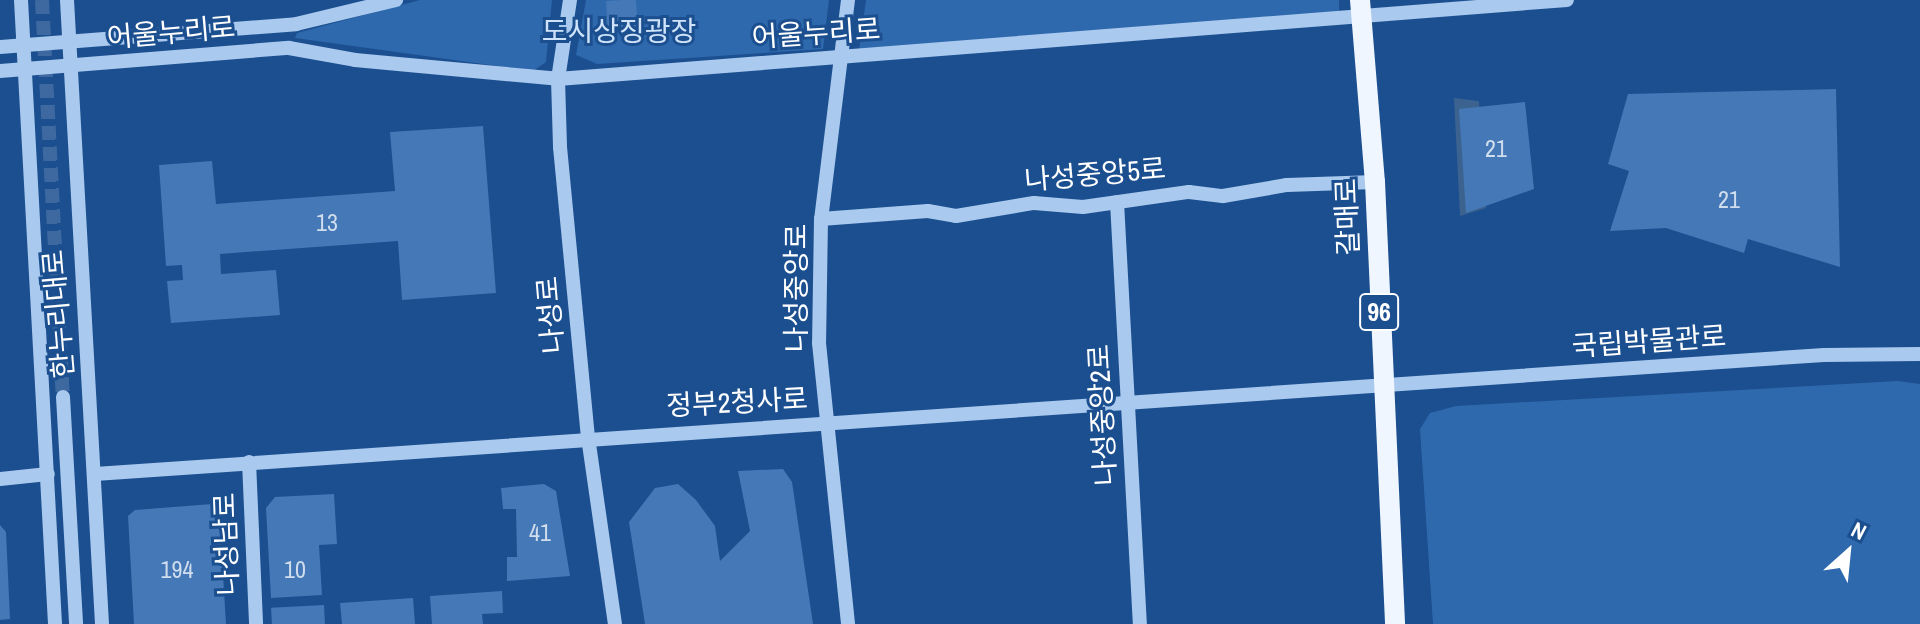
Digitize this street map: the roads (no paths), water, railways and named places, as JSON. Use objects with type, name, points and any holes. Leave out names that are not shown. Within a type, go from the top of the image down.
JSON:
[{"type":"main road","name":"갈매로","points":[[1360,9],[1375,182],[1381,385],[1395,624]]},
{"type":"street","name":"한누리대로","points":[[21,0],[55,624]]},
{"type":"street","name":"한누리대로","points":[[67,0],[78,245],[95,474],[102,624]]},
{"type":"street","name":"어울누리로","points":[[0,47],[296,24],[396,0]]},
{"type":"street","name":"나성로","points":[[570,0],[558,79],[588,437],[615,624]]},
{"type":"street","name":"나성중앙로","points":[[848,0],[821,219],[819,343],[848,624]]},
{"type":"street","name":"어울누리로","points":[[0,71],[289,48],[355,60],[558,79],[841,57],[1360,9],[1567,0]]},
{"type":"street","name":"나성중앙5로","points":[[821,219],[928,211],[956,216],[1034,203],[1083,207],[1189,192],[1223,196],[1287,185],[1375,182]]},
{"type":"street","name":"나성중앙2로","points":[[1117,202],[1140,624]]},
{"type":"street","name":"국립박물관로","points":[[1381,385],[1824,355],[1920,354]]},
{"type":"street","name":"정부2청사로","points":[[95,474],[588,437],[1381,385]]},
{"type":"street","points":[[63,397],[76,624]]},
{"type":"street","name":"나성남로","points":[[249,462],[256,624]]},
{"type":"street","points":[[0,479],[48,474]]},
{"type":"tunnel","points":[[42,0],[63,397]]},
{"type":"park label","name":"도시상징광장","points":[[619,31]]}]
